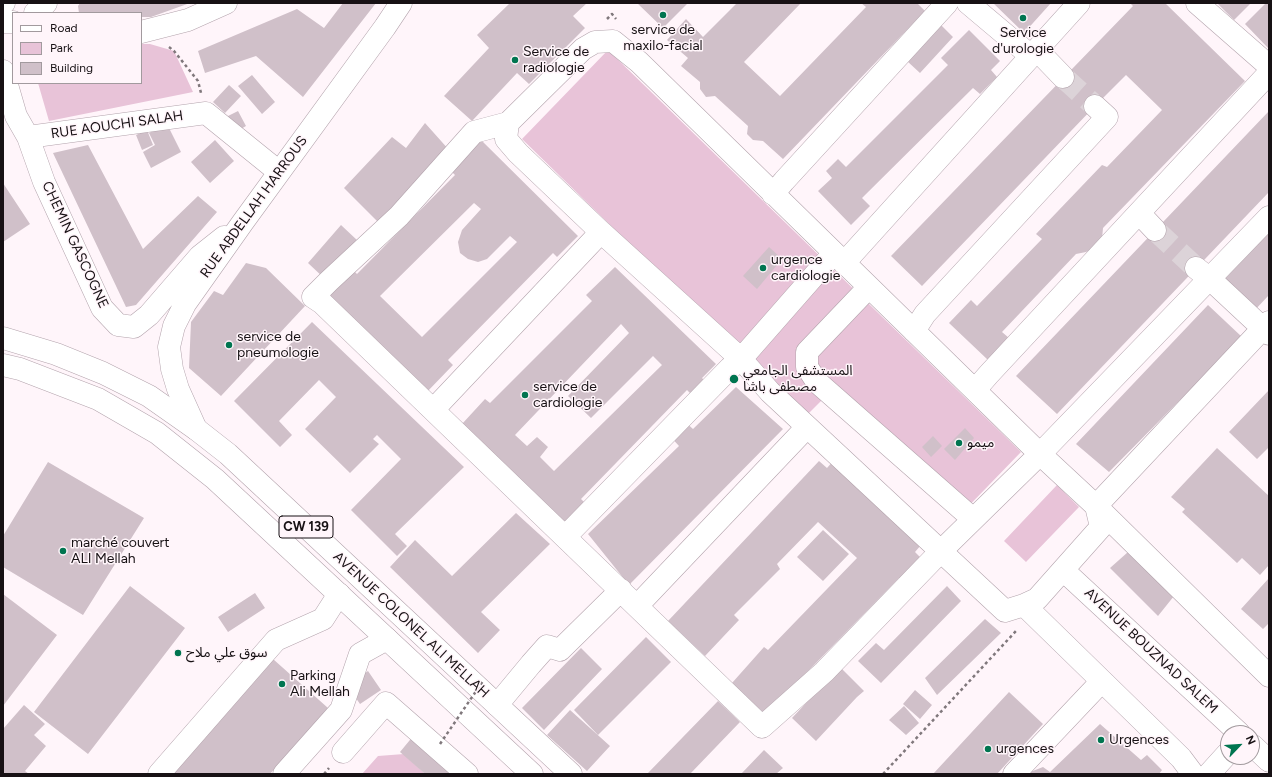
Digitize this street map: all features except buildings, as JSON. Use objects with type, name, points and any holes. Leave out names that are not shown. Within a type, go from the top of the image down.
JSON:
[{"type":"main road","points":[[36,12],[46,3]]},
{"type":"main road","points":[[143,32],[188,20],[226,3]]},
{"type":"main road","name":"RUE ABDELLAH HARROUS","points":[[196,429],[178,389],[172,368],[169,347],[174,326],[185,304],[401,3]]},
{"type":"main road","points":[[773,194],[946,3]]},
{"type":"main road","points":[[968,3],[1064,77]]},
{"type":"main road","points":[[565,537],[839,258],[1034,53],[1079,3]]},
{"type":"main road","points":[[1197,3],[1269,66]]},
{"type":"main road","points":[[1269,217],[1203,273],[1040,454],[941,551],[824,672],[762,727],[322,303],[312,297],[399,216],[474,132],[508,123],[583,49],[595,42],[613,41],[639,62],[773,194],[1040,454],[1096,506],[1269,676]]},
{"type":"main road","name":"CHEMIN GASCOGNE","points":[[3,71],[16,116],[28,137],[44,182],[102,308],[118,325],[134,327],[149,315],[200,256],[243,222]]},
{"type":"main road","points":[[975,390],[988,374],[1269,73]]},
{"type":"main road","points":[[914,331],[925,314],[1106,117],[1095,106]]},
{"type":"main road","points":[[206,113],[280,172]]},
{"type":"main road","name":"RUE AOUCHI SALAH","points":[[28,137],[206,113]]},
{"type":"main road","points":[[508,123],[506,139],[518,153],[601,232],[741,359],[770,392],[1005,611],[1028,609],[1064,570],[1101,527],[1096,506]]},
{"type":"main road","points":[[1139,213],[1155,230]]},
{"type":"main road","points":[[433,410],[601,232]]},
{"type":"main road","points":[[1096,506],[1267,328],[1203,273]]},
{"type":"main road","points":[[869,287],[807,352],[807,367],[817,382],[974,519]]},
{"type":"main road","name":"AVENUE COLONEL ALI MELLAH","points":[[3,338],[56,354],[103,373],[149,396],[196,429],[228,454],[571,774]]},
{"type":"main road","name":"AVENUE COLONEL ALI MELLAH","points":[[3,365],[20,369],[98,399],[157,433],[215,479],[532,774]]},
{"type":"main road","points":[[637,606],[807,427]]},
{"type":"main road","name":"AVENUE BOUZNAD SALEM","points":[[1064,570],[1230,725]]},
{"type":"main road","points":[[497,705],[547,646],[560,650],[620,590]]},
{"type":"main road","points":[[159,774],[276,640],[323,620],[339,594]]},
{"type":"main road","points":[[1028,609],[1181,758],[1193,774]]},
{"type":"main road","points":[[284,774],[341,710],[360,654],[387,639]]},
{"type":"main road","points":[[1014,774],[1102,681]]},
{"type":"main road","points":[[343,752],[386,703],[467,774]]},
{"type":"main road","points":[[1260,753],[1269,761]]},
{"type":"main road","points":[[1210,774],[1220,762]]},
{"type":"path","points":[[143,32],[174,51],[198,81],[206,113]]},
{"type":"path","points":[[883,774],[1028,609]]},
{"type":"path","points":[[440,744],[483,681]]},
{"type":"green space","points":[[142,44],[150,44],[174,51],[193,92],[49,121],[38,84],[142,84]]},
{"type":"green space","points":[[608,50],[1021,452],[956,519],[828,394],[806,416],[522,139]]},
{"type":"green space","points":[[1057,485],[1079,507],[1026,562],[1004,541]]},
{"type":"green space","points":[[404,754],[425,774],[362,774],[378,756]]},
{"type":"tunnel","points":[[1063,77],[1095,106]]},
{"type":"tunnel","points":[[1155,230],[1196,268]]},
{"type":"place","name":"service de maxilo-facial","points":[[663,15]]},
{"type":"place","name":"Service d'urologie","points":[[1023,18]]},
{"type":"place","name":"Service de radiologie","points":[[515,60]]},
{"type":"place","name":"urgence cardiologie","points":[[763,268]]},
{"type":"place","name":"service de pneumologie","points":[[229,345]]},
{"type":"place","name":"المستشفى الجامعي مصطفى باشا","points":[[734,379]]},
{"type":"place","name":"service de cardiologie","points":[[525,395]]},
{"type":"place","name":"ميمو","points":[[959,443]]},
{"type":"place","name":"marché couvert ALI Mellah","points":[[63,551]]},
{"type":"place","name":"سوق علي ملاح","points":[[178,653]]},
{"type":"place","name":"Parking Ali Mellah","points":[[282,684]]},
{"type":"place","name":"Urgences","points":[[1101,740]]},
{"type":"place","name":"urgences","points":[[988,749]]}]
